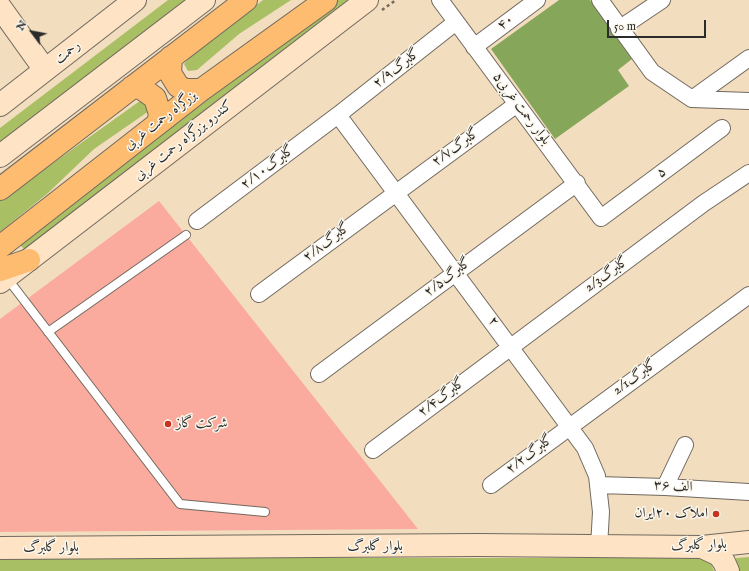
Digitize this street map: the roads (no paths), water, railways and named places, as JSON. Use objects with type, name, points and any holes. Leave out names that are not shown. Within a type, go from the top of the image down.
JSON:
[{"type":"highway","points":[[0,189],[246,0]]},
{"type":"highway","name":"بزرگراه رحمت غربی","points":[[0,247],[201,90],[326,0]]},
{"type":"highway","points":[[171,57],[170,73],[178,86],[185,90],[201,90]]},
{"type":"highway","points":[[132,87],[140,88],[154,98],[160,114],[158,123]]},
{"type":"highway","points":[[2,277],[29,260]]},
{"type":"street","name":"رحمت","points":[[0,105],[135,0]]},
{"type":"street","points":[[0,156],[204,0]]},
{"type":"street","name":"کندرو بزرگراه رحمت غربی","points":[[29,260],[367,0]]},
{"type":"street","name":"بلوار رحمت غربی۵","points":[[440,0],[577,183],[601,218]]},
{"type":"street","name":"۴۰","points":[[474,47],[537,0]]},
{"type":"street","points":[[600,0],[619,29],[652,72],[692,99],[749,101]]},
{"type":"street","points":[[619,29],[662,0]]},
{"type":"street","points":[[0,7],[45,70]]},
{"type":"street","name":"گلبرگ۲/۹","points":[[338,115],[456,22]]},
{"type":"street","points":[[692,99],[749,58]]},
{"type":"street","name":"گلبرگ۲/۷","points":[[395,192],[517,104]]},
{"type":"street","name":"۲","points":[[338,115],[456,272],[585,448],[597,476],[601,512],[599,547]]},
{"type":"street","name":"گلبرگ۲/۱۰","points":[[197,221],[338,115]]},
{"type":"street","name":"۵","points":[[601,218],[722,128]]},
{"type":"street","name":"2/3گلبرگ","points":[[510,346],[704,203],[749,173]]},
{"type":"street","name":"گلبرگ۲/۵","points":[[319,374],[577,183]]},
{"type":"street","name":"گلبرگ۲/۸","points":[[259,294],[395,192]]},
{"type":"street","name":"2/1گلبرگ","points":[[569,426],[749,295]]},
{"type":"street","name":"گلبرگ۲/۴","points":[[373,450],[510,346]]},
{"type":"street","name":"گلبرگ۲/۲","points":[[491,485],[569,426]]},
{"type":"street","points":[[665,486],[685,445]]},
{"type":"street","name":"۳۶ الف","points":[[598,485],[665,486],[749,492]]},
{"type":"street","name":"بلوار گلبرگ","points":[[0,548],[478,545],[702,547],[749,542]]},
{"type":"street","points":[[702,547],[719,556],[724,562],[728,571]]},
{"type":"lane","points":[[48,332],[186,235]]},
{"type":"lane","points":[[2,277],[48,332],[180,504],[265,512]]},
{"type":"place","name":"شرکت گاز","points":[[168,424]]},
{"type":"place","name":"املاک ۲۰ایران","points":[[716,514]]}]
